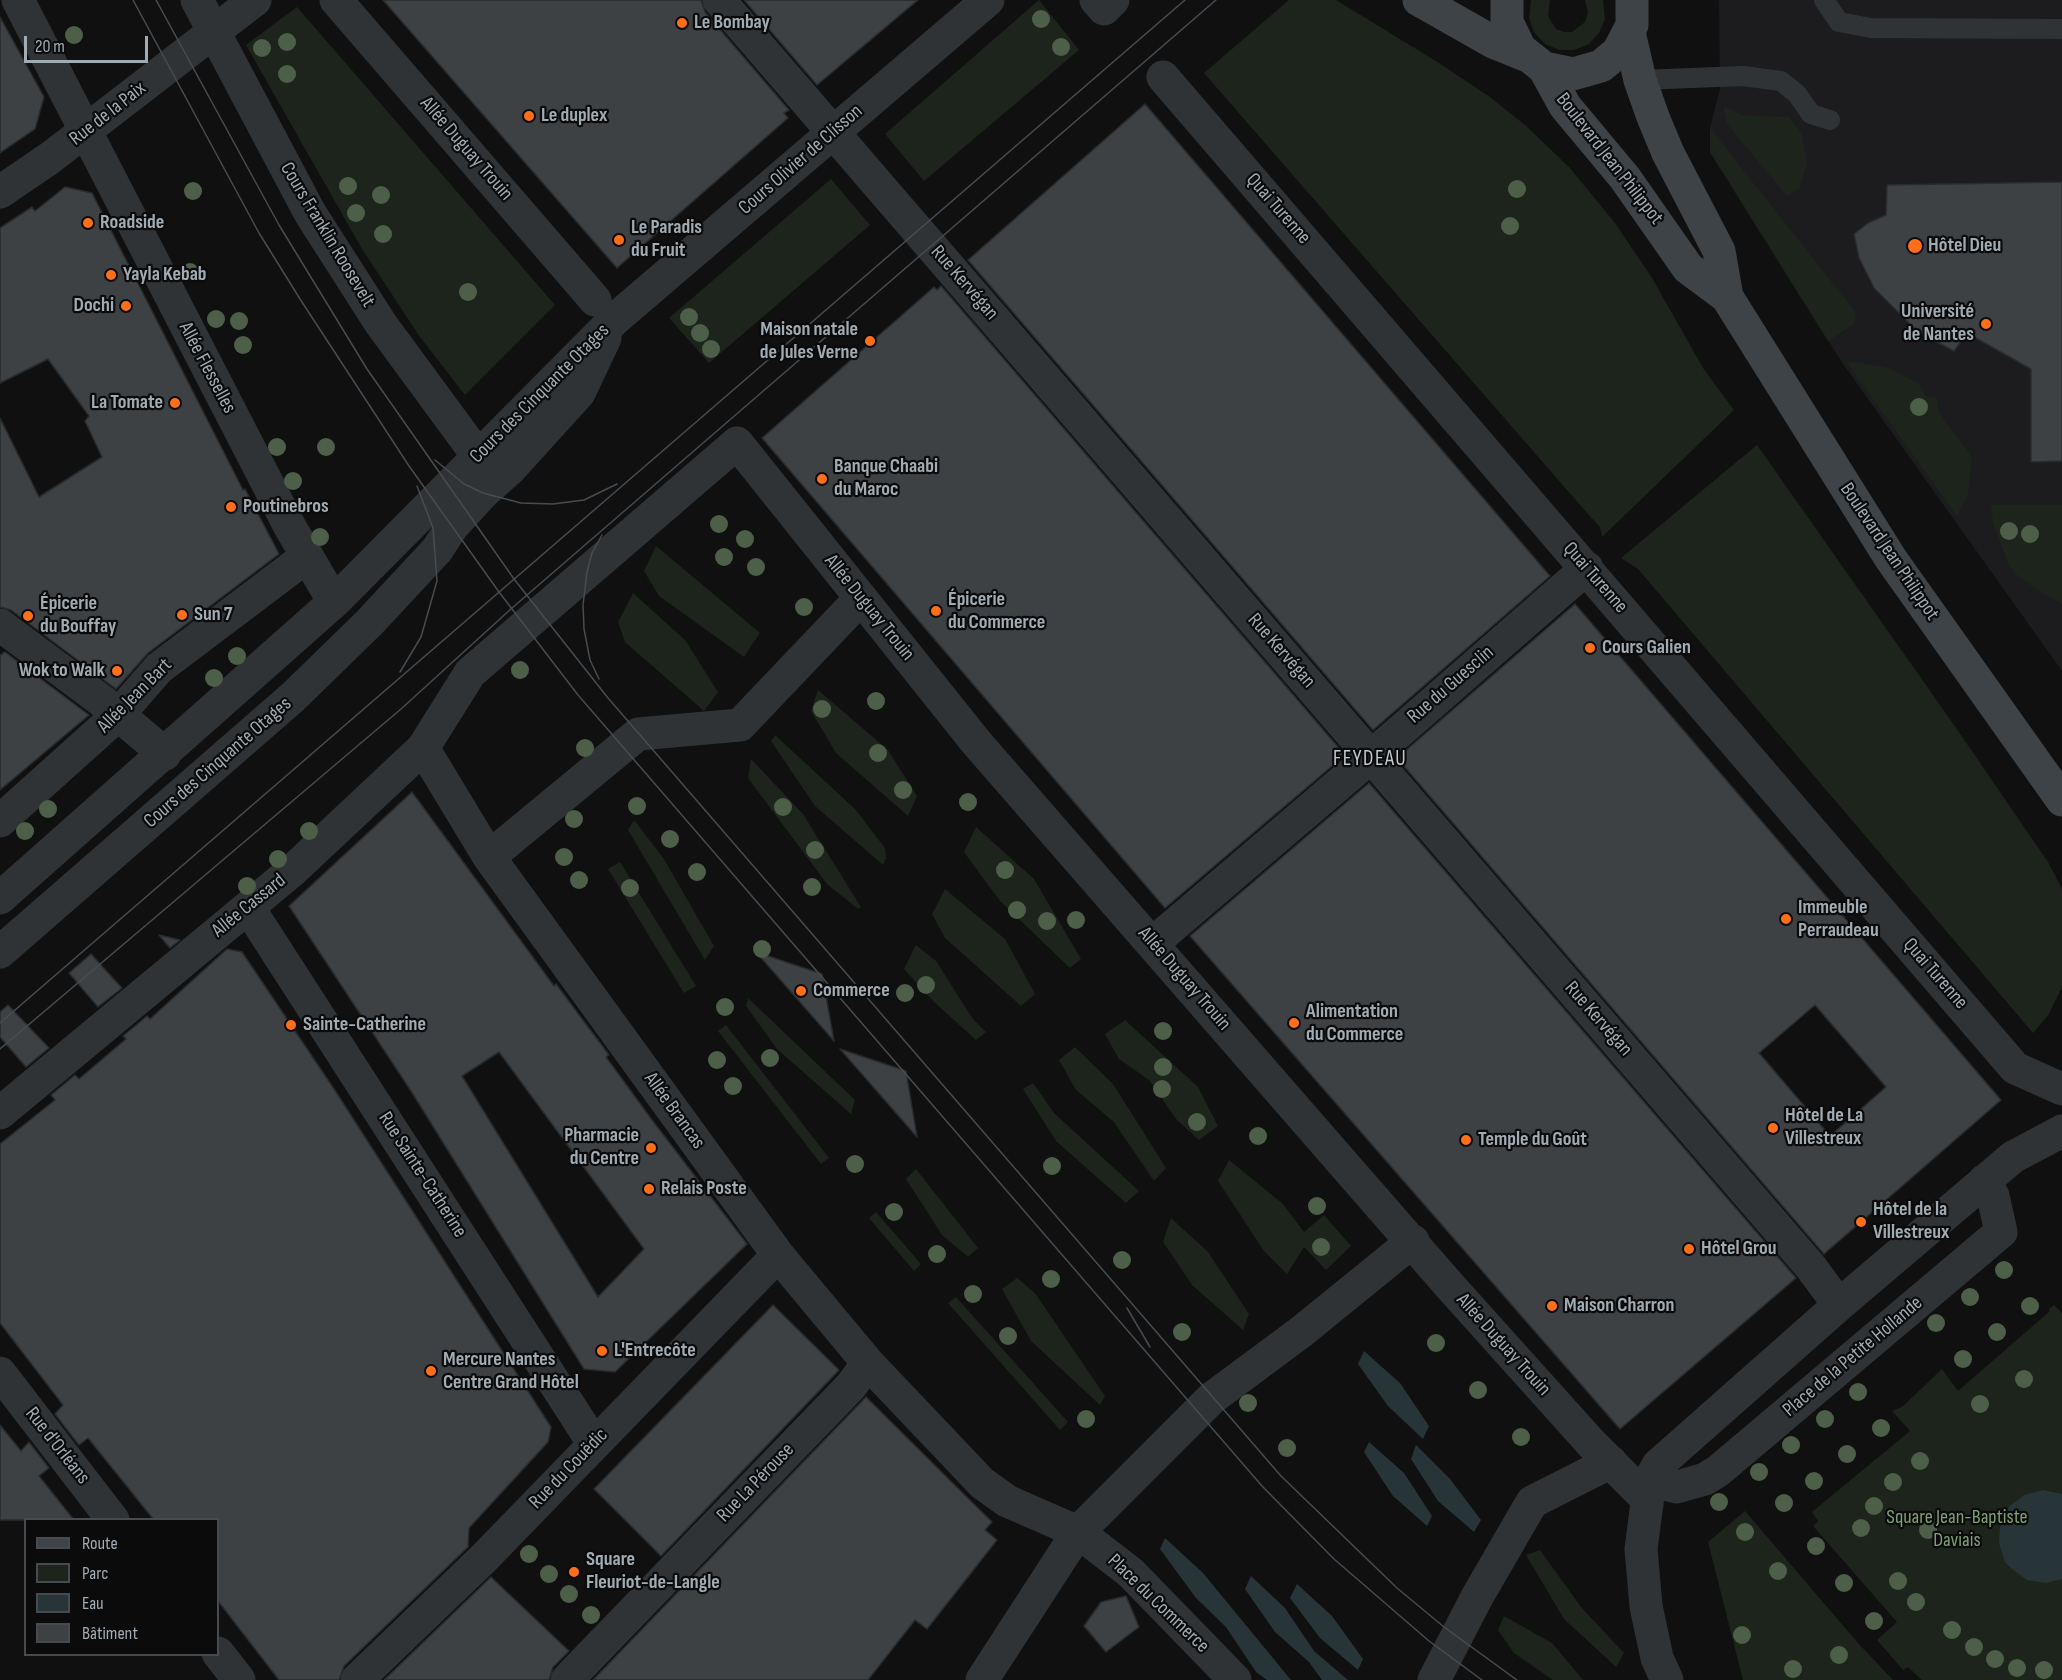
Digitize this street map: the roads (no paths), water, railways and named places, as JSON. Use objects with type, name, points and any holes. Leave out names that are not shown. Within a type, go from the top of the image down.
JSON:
[{"type":"main road","points":[[1419,0],[1493,42],[1534,62],[1573,74],[1594,69],[1613,57],[1633,9]]},
{"type":"main road","name":"Boulevard Jean Philippot","points":[[1507,0],[1509,29],[1515,43],[1534,62],[1565,106],[1625,178],[1688,268],[1727,297],[1891,559],[2062,800]]},
{"type":"main road","name":"Boulevard Jean Philippot","points":[[1633,9],[1640,80],[1668,153],[1719,251],[1727,297]]},
{"type":"street","name":"Allée Flesselles","points":[[18,0],[306,557],[334,602]]},
{"type":"street","name":"Cours Franklin Roosevelt","points":[[196,0],[310,213],[381,324],[478,456]]},
{"type":"street","name":"Rue de la Paix","points":[[0,192],[87,130],[255,0]]},
{"type":"street","name":"Allée Duguay Trouin","points":[[336,0],[604,310]]},
{"type":"street","name":"Rue Kervégan","points":[[719,0],[1810,1266],[1839,1305]]},
{"type":"street","name":"Cours Olivier de Clisson","points":[[604,310],[834,132],[988,0]]},
{"type":"street","points":[[1096,0],[1104,9],[1113,0]]},
{"type":"street","name":"Quai Turenne","points":[[1163,77],[2015,1068],[2062,1089]]},
{"type":"street","name":"Cours des Cinquante Otages","points":[[0,898],[334,602],[478,456],[604,310]]},
{"type":"street","name":"Cours des Cinquante Otages","points":[[0,952],[293,697],[369,623],[437,550],[471,505],[510,469],[579,393],[604,310]]},
{"type":"street","name":"Allée Duguay Trouin","points":[[470,673],[737,443],[976,742],[1591,1443],[1611,1462],[1649,1490]]},
{"type":"street","name":"Allée Jean Bart","points":[[0,821],[119,714],[159,668],[306,557]]},
{"type":"street","name":"Rue du Guesclin","points":[[1153,943],[1587,568]]},
{"type":"street","points":[[489,857],[624,748],[638,734],[740,725],[860,599]]},
{"type":"street","points":[[0,625],[119,714],[165,754]]},
{"type":"street","name":"Allée Cassard","points":[[0,1113],[293,870],[423,748],[470,673]]},
{"type":"street","name":"Allée Brancas","points":[[423,748],[489,857],[778,1255],[868,1363],[982,1483],[1007,1501]]},
{"type":"street","name":"Rue Sainte-Catherine","points":[[248,907],[594,1444]]},
{"type":"street","points":[[1667,1680],[1657,1659],[1646,1606],[1641,1549],[1649,1490],[1658,1465],[1984,1181],[2025,1148],[2062,1131]]},
{"type":"street","name":"Place de la Petite Hollande","points":[[1649,1490],[1677,1487],[1705,1479],[1718,1471],[2001,1233],[1994,1196],[1984,1181]]},
{"type":"street","points":[[982,1680],[1078,1532],[1212,1398],[1301,1332],[1413,1241]]},
{"type":"street","name":"Rue du Couëdic","points":[[357,1680],[484,1558],[778,1255]]},
{"type":"street","name":"Rue La Pérouse","points":[[567,1680],[851,1386],[868,1363]]},
{"type":"street","name":"Rue d'Orléans","points":[[0,1373],[111,1518]]},
{"type":"street","points":[[1434,1680],[1532,1502],[1611,1462]]},
{"type":"street","name":"Place du Commerce","points":[[1007,1501],[1078,1532],[1131,1573],[1235,1680]]},
{"type":"street","points":[[219,1654],[238,1680]]},
{"type":"lane","points":[[1824,0],[1839,22],[1871,28],[2062,29]]},
{"type":"lane","points":[[1640,80],[1743,76],[1782,81],[1797,93],[1811,114],[1830,120]]},
{"type":"water","points":[[1364,1351],[1400,1383],[1429,1426],[1423,1439],[1388,1406],[1358,1364]]},
{"type":"water","points":[[1369,1442],[1404,1473],[1432,1516],[1427,1526],[1393,1496],[1364,1452]]},
{"type":"water","points":[[1416,1445],[1450,1479],[1481,1520],[1474,1532],[1438,1501],[1411,1459]]},
{"type":"water","points":[[2043,1490],[2062,1494],[2062,1579],[2046,1583],[2027,1580],[2012,1569],[2005,1562],[1999,1543],[2000,1524],[2009,1507],[2024,1495]]},
{"type":"water","points":[[1165,1538],[1203,1573],[1291,1680],[1267,1680],[1256,1672],[1226,1627],[1196,1598],[1160,1549]]},
{"type":"water","points":[[1251,1576],[1285,1608],[1314,1651],[1348,1680],[1322,1680],[1309,1662],[1275,1632],[1245,1589]]},
{"type":"water","points":[[1297,1584],[1332,1616],[1363,1659],[1358,1670],[1320,1638],[1290,1598]]},
{"type":"tram line","points":[[133,0],[259,233],[300,299],[409,466],[499,592],[578,695],[1262,1486],[1334,1559],[1429,1641],[1482,1680]]},
{"type":"tram line","points":[[156,0],[279,225],[367,369],[514,579],[608,698],[1281,1476],[1397,1588],[1444,1627],[1517,1680]]},
{"type":"tram line","points":[[0,1023],[1185,0]]},
{"type":"tram line","points":[[0,1049],[401,709],[512,608],[1216,0]]},
{"type":"tram line","points":[[435,460],[464,484],[483,493],[521,503],[553,504],[584,500],[617,484]]},
{"type":"tram line","points":[[400,672],[421,637],[437,581],[433,528],[417,486]]},
{"type":"tram line","points":[[599,679],[590,660],[584,629],[583,605],[592,553],[602,535]]},
{"type":"tram line","points":[[1127,1308],[1150,1347]]},
{"type":"place","name":"Le Bombay","points":[[682,23]]},
{"type":"place","name":"Le duplex","points":[[529,116]]},
{"type":"place","name":"Roadside","points":[[88,223]]},
{"type":"place","name":"Le Paradis du Fruit","points":[[619,240]]},
{"type":"place","name":"Hôtel Dieu","points":[[1915,246]]},
{"type":"place","name":"Yayla Kebab","points":[[111,275]]},
{"type":"place","name":"Dochi","points":[[126,306]]},
{"type":"place","name":"Université de Nantes","points":[[1986,324]]},
{"type":"place","name":"Maison natale de Jules Verne","points":[[870,341]]},
{"type":"place","name":"La Tomate","points":[[175,403]]},
{"type":"place","name":"Banque Chaabi du Maroc","points":[[822,479]]},
{"type":"place","name":"Poutinebros","points":[[231,507]]},
{"type":"place","name":"Épicerie du Commerce","points":[[936,611]]},
{"type":"place","name":"Sun 7","points":[[182,615]]},
{"type":"place","name":"Épicerie du Bouffay","points":[[28,616]]},
{"type":"place","name":"Cours Galien","points":[[1590,648]]},
{"type":"place","name":"Wok to Walk","points":[[117,671]]},
{"type":"place","name":"Immeuble Perraudeau","points":[[1786,919]]},
{"type":"place","name":"Commerce","points":[[801,991]]},
{"type":"place","name":"Alimentation du Commerce","points":[[1294,1023]]},
{"type":"place","name":"Sainte-Catherine","points":[[291,1025]]},
{"type":"place","name":"Hôtel de La Villestreux","points":[[1773,1128]]},
{"type":"place","name":"Temple du Goût","points":[[1466,1140]]},
{"type":"place","name":"Pharmacie du Centre","points":[[651,1148]]},
{"type":"place","name":"Relais Poste","points":[[649,1189]]},
{"type":"place","name":"Hôtel de la Villestreux","points":[[1861,1222]]},
{"type":"place","name":"Hôtel Grou","points":[[1689,1249]]},
{"type":"place","name":"Maison Charron","points":[[1552,1306]]},
{"type":"place","name":"L'Entrecôte","points":[[602,1351]]},
{"type":"place","name":"Mercure Nantes Centre Grand Hôtel","points":[[431,1371]]},
{"type":"place","name":"Square Fleuriot-de-Langle","points":[[574,1572]]},
{"type":"district","name":"FEYDEAU","points":[[1370,760]]},
{"type":"park label","name":"Square Jean-Baptiste Daviais","points":[[1957,1530]]}]
